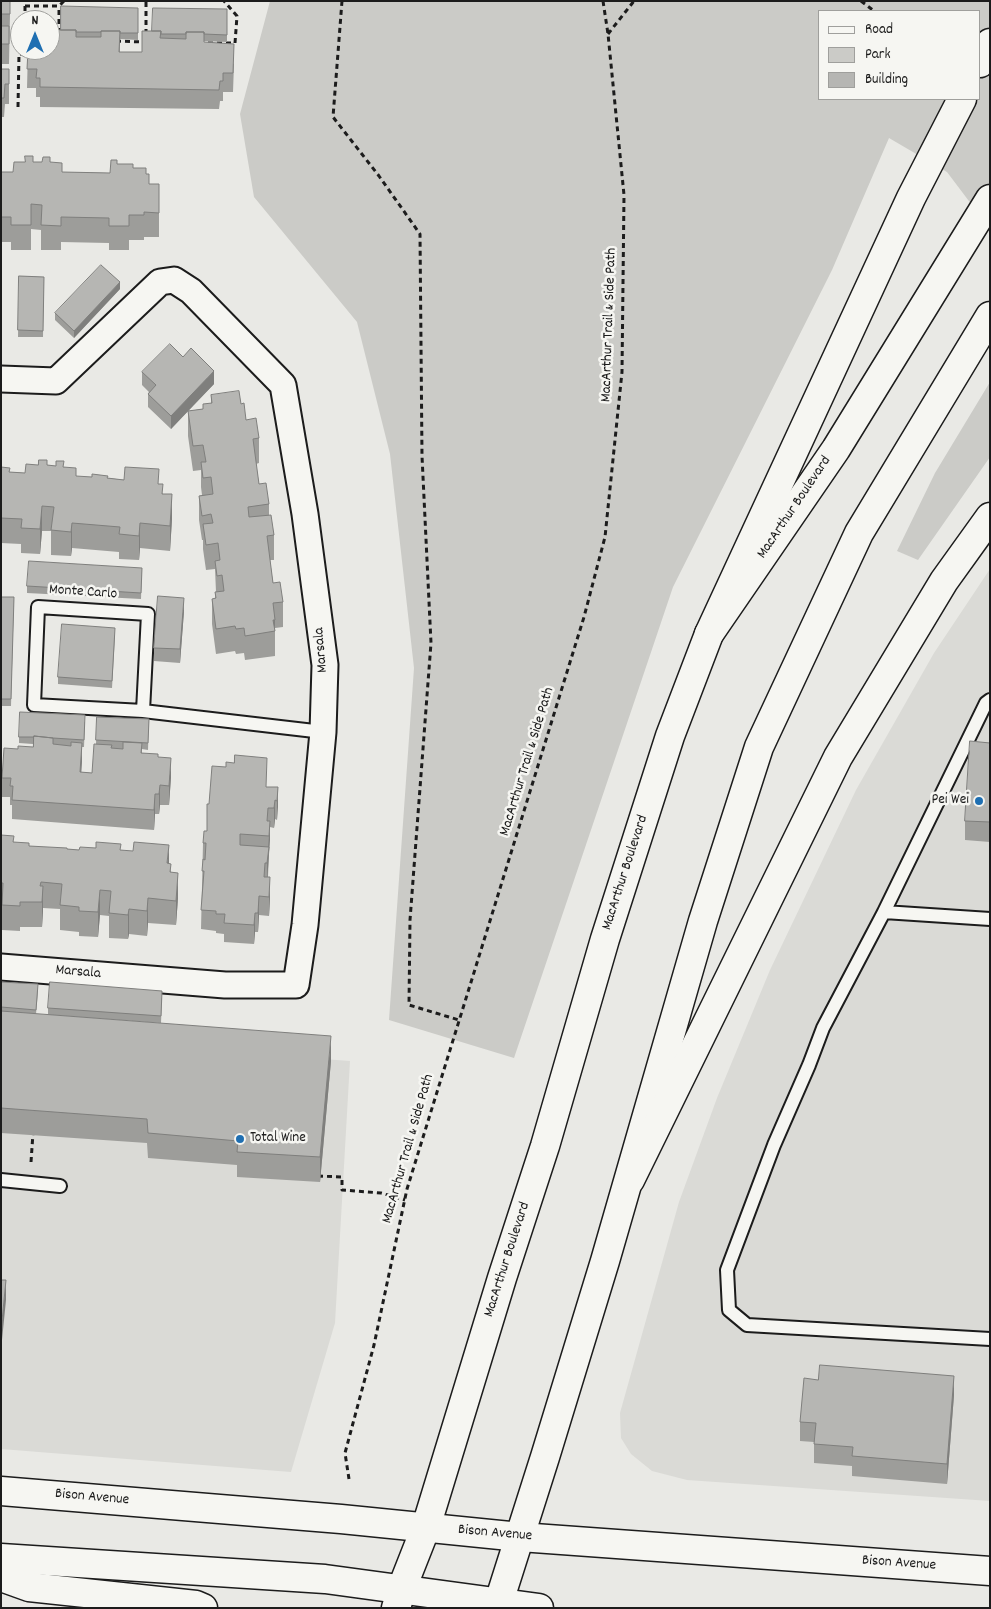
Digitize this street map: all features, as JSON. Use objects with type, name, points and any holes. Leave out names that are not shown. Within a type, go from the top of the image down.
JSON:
[{"type":"main road","points":[[981,61],[990,43]]},
{"type":"main road","points":[[709,634],[912,198],[961,100]]},
{"type":"main road","name":"MacArthur Boulevard","points":[[399,1598],[426,1528],[502,1278],[545,1146],[605,940],[670,736],[709,634],[836,449],[990,199]]},
{"type":"main road","points":[[498,1605],[630,1180],[703,921],[759,747],[859,532],[990,316]]},
{"type":"main road","points":[[630,1180],[838,758],[944,581],[990,517]]},
{"type":"main road","name":"Bison Avenue","points":[[1,1491],[520,1537],[990,1571]]},
{"type":"main road","points":[[1,1558],[315,1578],[399,1598],[539,1608]]},
{"type":"main road","points":[[1,1577],[29,1588],[196,1605],[203,1608]]},
{"type":"street","name":"Marsala","points":[[1,380],[56,381],[160,282],[174,280],[192,291],[282,385],[305,514],[325,665],[322,732],[305,925],[296,985],[225,985],[1,967]]},
{"type":"lane","name":"Monte Carlo","points":[[143,711],[148,614],[38,607],[34,705],[143,711],[322,732]]},
{"type":"lane","points":[[990,700],[986,703],[884,912],[823,1028],[774,1145],[727,1270],[729,1310],[747,1326],[990,1339]]},
{"type":"lane","points":[[884,912],[990,920]]},
{"type":"lane","points":[[1,1180],[60,1186]]},
{"type":"path","points":[[59,10],[59,6],[64,1]]},
{"type":"path","points":[[107,41],[146,42],[146,1]]},
{"type":"path","points":[[205,43],[235,43],[237,16],[224,1]]},
{"type":"path","points":[[342,1],[333,117],[379,176],[420,234],[422,456],[432,643],[410,920],[409,1005],[459,1020]]},
{"type":"path","name":"MacArthur Trail & Side Path","points":[[349,1479],[344,1453],[374,1346],[404,1200],[584,617],[605,537],[622,372],[624,195],[603,1]]},
{"type":"path","points":[[608,34],[634,1]]},
{"type":"path","points":[[861,1],[873,10]]},
{"type":"path","points":[[25,3],[59,6]]},
{"type":"path","points":[[60,40],[68,40]]},
{"type":"path","points":[[18,107],[19,60]]},
{"type":"path","points":[[31,1165],[33,1133]]},
{"type":"path","points":[[318,1176],[342,1177],[342,1190],[381,1193],[404,1200]]},
{"type":"shaded area","points":[[990,569],[990,1501],[687,1480],[652,1471],[631,1454],[621,1438],[620,1413],[679,1202],[717,1098],[770,970],[856,790],[934,653]]},
{"type":"shaded area","points":[[1,1035],[350,1061],[335,1323],[291,1472],[1,1449]]},
{"type":"green space","points":[[270,1],[990,1],[990,229],[947,172],[889,138],[832,270],[673,587],[514,1058],[389,1020],[414,668],[390,454],[357,322],[254,197],[240,114]]},
{"type":"green space","points":[[990,382],[990,457],[918,560],[897,551],[935,473]]},
{"type":"building","points":[[1,1],[10,1],[10,14],[1,14]]},
{"type":"building","points":[[61,6],[138,8],[138,33],[61,30]]},
{"type":"building","points":[[153,8],[227,9],[227,35],[204,34],[204,32],[161,34],[161,31],[152,31]]},
{"type":"building","points":[[1,26],[9,26],[9,44],[1,44]]},
{"type":"building","points":[[60,30],[76,30],[76,37],[101,37],[101,31],[120,31],[119,52],[142,52],[142,31],[161,31],[160,38],[186,39],[186,32],[204,32],[204,42],[234,44],[233,73],[223,73],[223,81],[220,81],[219,90],[40,87],[40,78],[36,78],[37,69],[27,69],[27,60],[60,60]]},
{"type":"building","points":[[1,69],[9,69],[9,84],[5,84],[4,98],[1,98]]},
{"type":"building","points":[[25,156],[33,156],[33,162],[42,162],[43,157],[50,157],[50,162],[62,163],[62,172],[110,173],[111,160],[117,160],[117,164],[133,164],[133,168],[146,168],[146,174],[149,174],[149,184],[159,184],[159,213],[144,212],[144,215],[129,215],[129,226],[109,226],[109,218],[61,217],[61,226],[41,225],[42,205],[31,204],[31,225],[11,225],[11,217],[1,217],[1,172],[13,172],[14,162],[25,162]]},
{"type":"building","points":[[101,265],[120,282],[74,331],[55,313]]},
{"type":"building","points":[[19,276],[44,277],[43,331],[18,330]]},
{"type":"building","points":[[170,344],[183,357],[191,348],[214,371],[171,416],[148,394],[156,385],[142,372]]},
{"type":"building","points":[[239,391],[241,404],[244,403],[246,420],[256,418],[259,438],[253,439],[259,484],[266,483],[269,504],[248,507],[249,517],[271,515],[274,535],[267,536],[273,583],[280,582],[283,602],[273,603],[275,631],[245,636],[244,628],[236,629],[235,626],[216,629],[212,599],[216,598],[215,592],[224,591],[222,575],[217,576],[215,561],[220,560],[218,543],[206,545],[203,524],[213,523],[211,514],[202,516],[199,496],[213,494],[211,477],[203,478],[201,462],[206,462],[203,445],[193,446],[188,411],[203,409],[203,404],[212,403],[211,395]]},
{"type":"building","points":[[39,460],[47,460],[47,465],[56,466],[56,461],[64,461],[63,467],[76,468],[76,476],[92,477],[92,474],[124,480],[125,467],[159,469],[158,484],[163,484],[162,494],[172,494],[170,526],[140,523],[139,536],[119,534],[120,527],[72,523],[71,532],[51,530],[54,507],[42,506],[40,529],[21,528],[22,519],[1,518],[1,467],[10,468],[9,472],[25,473],[26,464],[38,465]]},
{"type":"building","points":[[29,561],[142,568],[141,593],[27,586]]},
{"type":"building","points":[[158,596],[184,598],[180,649],[154,648]]},
{"type":"building","points":[[1,597],[14,597],[11,699],[1,699]]},
{"type":"building","points":[[62,624],[115,628],[112,681],[58,677]]},
{"type":"building","points":[[20,712],[85,715],[84,740],[34,736],[19,737]]},
{"type":"building","points":[[97,717],[149,719],[148,743],[96,740]]},
{"type":"building","points":[[34,736],[53,738],[53,744],[71,746],[71,742],[82,743],[80,772],[92,773],[94,744],[112,745],[111,748],[123,749],[123,742],[142,743],[141,753],[158,754],[158,757],[171,758],[169,786],[160,785],[159,794],[155,794],[154,810],[12,800],[13,786],[10,786],[11,778],[2,778],[4,748],[18,749],[18,746],[33,747]]},
{"type":"building","name":"Pei Wei","points":[[970,741],[990,743],[990,822],[965,821]]},
{"type":"building","points":[[235,755],[267,758],[266,787],[278,787],[277,801],[275,800],[274,808],[268,808],[267,821],[270,821],[269,836],[240,834],[240,845],[269,847],[264,877],[270,877],[269,897],[259,896],[258,913],[255,913],[254,925],[224,923],[225,914],[201,910],[204,871],[202,871],[206,843],[203,843],[204,831],[207,831],[207,804],[209,804],[212,766],[226,767],[226,762],[234,763]]},
{"type":"building","points":[[1,835],[14,836],[13,842],[29,843],[29,846],[79,850],[80,847],[96,848],[96,842],[121,844],[120,850],[133,851],[134,842],[169,845],[167,863],[171,864],[170,872],[178,873],[176,901],[148,898],[147,911],[129,909],[128,915],[109,913],[111,891],[100,890],[98,912],[79,911],[79,907],[60,905],[62,884],[41,882],[40,886],[43,886],[42,902],[20,902],[20,906],[2,905]]},
{"type":"building","points":[[1,982],[38,984],[36,1010],[1,1007]]},
{"type":"building","points":[[50,982],[162,991],[161,1016],[48,1008]]},
{"type":"building","points":[[1,1011],[331,1036],[320,1157],[237,1152],[238,1141],[148,1133],[147,1119],[1,1108]]},
{"type":"building","points":[[1,1280],[6,1280],[1,1331]]},
{"type":"building","points":[[820,1365],[954,1376],[947,1464],[852,1456],[853,1447],[814,1444],[816,1423],[800,1422],[804,1378],[818,1380]]},
{"type":"place","name":"Pei Wei","points":[[979,801]]},
{"type":"place","name":"Total Wine","points":[[240,1139]]}]
